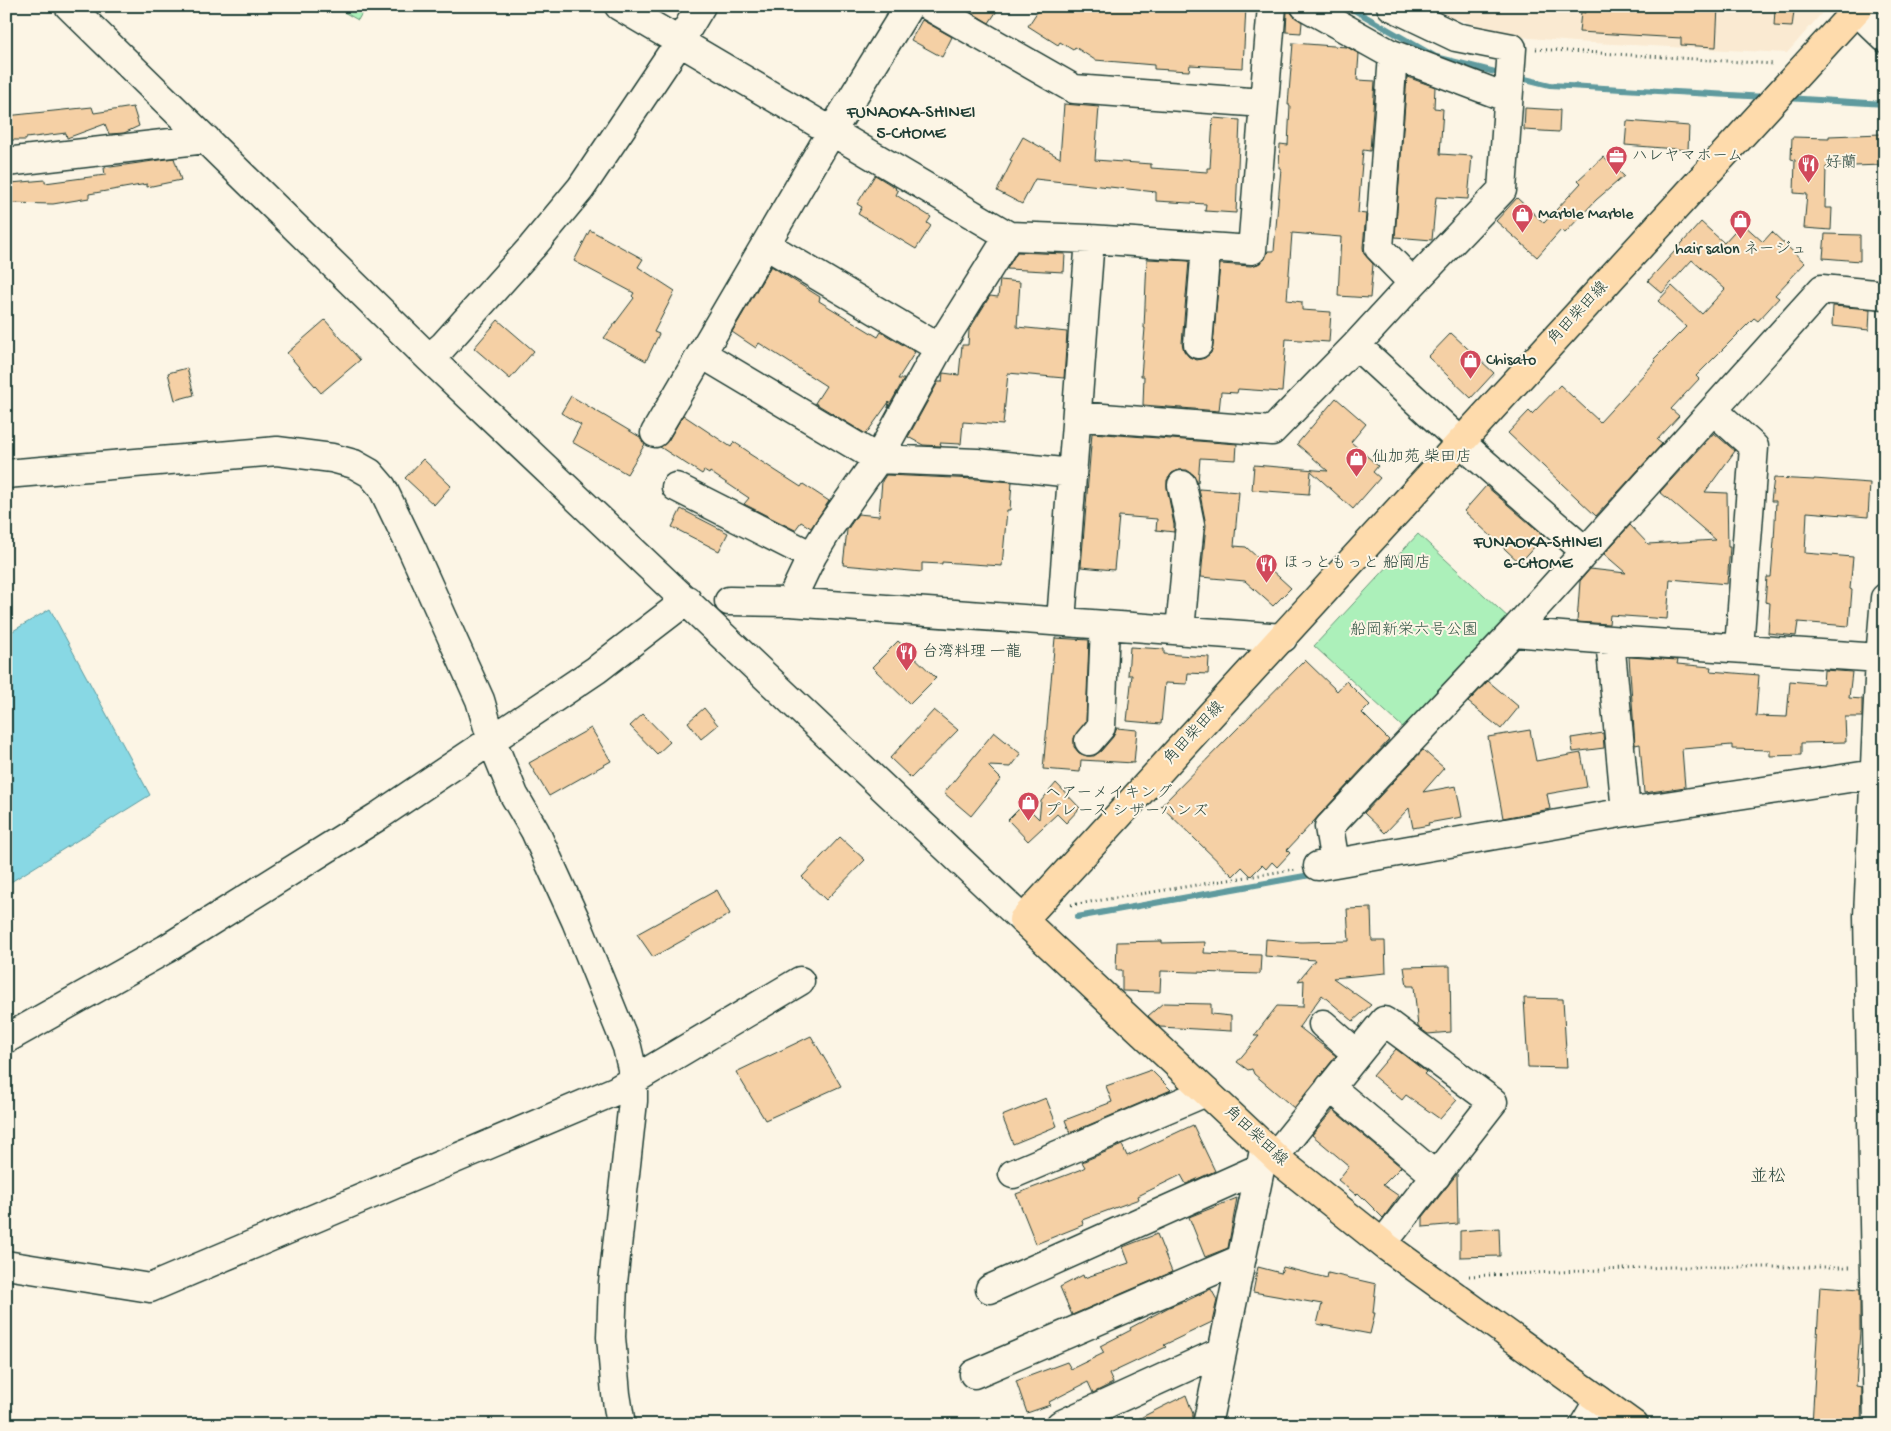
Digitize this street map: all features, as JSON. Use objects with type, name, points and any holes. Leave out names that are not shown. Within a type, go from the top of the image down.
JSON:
[{"type":"main road","name":"角田柴田線","points":[[1634,1425],[1383,1244],[1267,1157],[1206,1092],[1023,920],[1858,8]]},
{"type":"street","points":[[69,6],[430,358],[1023,920]]},
{"type":"street","points":[[619,6],[1009,236],[1090,239],[1252,250],[1272,6]]},
{"type":"street","points":[[430,358],[532,247],[581,188],[680,41],[701,6]]},
{"type":"street","points":[[655,434],[832,131],[909,6]]},
{"type":"street","points":[[929,6],[1074,89],[1263,103]]},
{"type":"street","points":[[1305,6],[1393,55],[1508,94]]},
{"type":"street","points":[[1078,416],[1272,431],[1502,190],[1512,53],[1456,37],[1398,8]]},
{"type":"street","points":[[1858,8],[1885,38]]},
{"type":"street","points":[[1393,55],[1379,248],[1412,283]]},
{"type":"street","points":[[6,162],[206,139]]},
{"type":"street","points":[[790,602],[812,556],[829,528],[878,459],[939,348],[1009,236]]},
{"type":"street","points":[[1061,621],[1090,239]]},
{"type":"street","points":[[766,245],[939,348]]},
{"type":"street","points":[[1198,344],[1206,247]]},
{"type":"street","points":[[1874,782],[1626,812],[1326,865],[1329,827],[1513,632],[1822,289],[1885,295]]},
{"type":"street","points":[[1356,345],[1585,551]]},
{"type":"street","points":[[702,354],[878,459],[977,463],[1072,473]]},
{"type":"street","points":[[1713,410],[1754,447],[1739,648]]},
{"type":"street","points":[[6,474],[277,451],[332,458],[354,464],[370,474],[382,487],[480,700],[492,741],[514,795],[535,831],[576,921],[627,1047],[633,1073],[632,1101],[614,1283],[612,1328],[616,1394],[621,1425]]},
{"type":"street","points":[[1180,630],[1190,524],[1182,485]]},
{"type":"street","points":[[676,487],[812,556]]},
{"type":"street","points":[[1878,1425],[1868,916],[1880,658],[1885,598]]},
{"type":"street","points":[[6,1039],[166,949],[377,817],[596,670],[686,600]]},
{"type":"street","points":[[730,601],[790,602],[1283,638]]},
{"type":"street","points":[[1090,741],[1101,727],[1105,625]]},
{"type":"street","points":[[1513,632],[1880,658]]},
{"type":"street","points":[[1610,640],[1626,812]]},
{"type":"street","points":[[6,1265],[150,1288],[615,1090],[800,981]]},
{"type":"street","points":[[990,1289],[1267,1157],[1330,1087],[1384,1021],[1493,1102],[1383,1244]]},
{"type":"street","points":[[1323,1024],[1357,1054]]},
{"type":"street","points":[[1330,1087],[1436,1176]]},
{"type":"street","points":[[1013,1174],[1206,1092]]},
{"type":"street","points":[[1206,1425],[1241,1259],[1267,1157]]},
{"type":"street","points":[[974,1374],[1241,1259]]},
{"type":"street","points":[[1060,1425],[1222,1351]]},
{"type":"street","points":[[1584,1425],[1599,1400]]},
{"type":"path","points":[[1512,53],[1799,73]]},
{"type":"path","points":[[1065,906],[1326,865]]},
{"type":"path","points":[[1431,1278],[1668,1266],[1875,1267]]},
{"type":"shaded area","points":[[1419,6],[1828,6],[1787,53],[1574,42],[1520,37],[1421,9]]},
{"type":"green space","points":[[333,6],[366,6],[358,20]]},
{"type":"green space","name":"船岡新栄六号公園","points":[[1418,534],[1511,620],[1408,732],[1314,646]]},
{"type":"water","points":[[50,609],[150,795],[6,885],[6,635]]},
{"type":"building","points":[[961,6],[1000,6],[989,23]]},
{"type":"building","points":[[1041,6],[1246,6],[1243,68],[1190,65],[1189,71],[1154,69],[1154,65],[1095,60],[1075,47],[1073,50],[1060,42],[1058,45],[1028,26]]},
{"type":"building","points":[[1586,6],[1718,6],[1716,47],[1681,45],[1681,38],[1579,32],[1581,12],[1585,13]]},
{"type":"building","points":[[1775,9],[1794,11],[1792,27],[1774,26]]},
{"type":"building","points":[[1287,11],[1291,11],[1302,22],[1301,33],[1286,32]]},
{"type":"building","points":[[922,20],[952,37],[942,57],[911,40]]},
{"type":"building","points":[[1293,43],[1347,47],[1359,54],[1357,80],[1375,81],[1370,151],[1363,150],[1358,213],[1366,214],[1363,247],[1364,254],[1373,264],[1370,298],[1338,296],[1341,237],[1292,233],[1287,300],[1302,302],[1302,310],[1331,312],[1329,342],[1286,339],[1282,392],[1238,389],[1237,393],[1221,392],[1219,411],[1143,405],[1144,376],[1141,376],[1145,328],[1147,259],[1189,261],[1182,343],[1184,351],[1189,357],[1197,360],[1205,358],[1211,353],[1213,346],[1220,264],[1251,266],[1265,259],[1268,251],[1274,251],[1281,168],[1279,168],[1280,144],[1288,145],[1290,105],[1288,105]]},
{"type":"building","points":[[1407,77],[1435,87],[1434,108],[1443,109],[1440,154],[1472,156],[1468,199],[1436,197],[1432,240],[1395,237]]},
{"type":"building","points":[[1064,104],[1099,107],[1095,160],[1151,164],[1151,168],[1207,172],[1207,168],[1210,168],[1213,118],[1240,120],[1236,213],[1205,211],[1206,204],[1156,201],[1156,192],[1035,179],[1022,204],[997,191],[1012,161],[1010,160],[1023,137],[1060,158]]},
{"type":"building","points":[[92,107],[94,113],[133,107],[139,126],[124,133],[109,134],[105,124],[67,138],[66,133],[26,138],[26,140],[6,140],[6,116]]},
{"type":"building","points":[[1525,108],[1560,110],[1559,132],[1524,130]]},
{"type":"building","points":[[1627,121],[1689,126],[1688,150],[1625,145]]},
{"type":"building","points":[[1881,134],[1882,165],[1826,167],[1825,208],[1832,208],[1831,230],[1804,228],[1807,194],[1794,193],[1795,160],[1791,159],[1792,137],[1829,138],[1829,136]]},
{"type":"building","points":[[1603,157],[1624,176],[1596,200],[1565,233],[1561,230],[1537,257],[1496,221],[1517,198],[1544,223],[1581,183],[1578,180]]},
{"type":"building","points":[[174,158],[181,180],[147,187],[147,184],[89,194],[89,198],[53,204],[9,203],[11,183],[45,180],[45,183],[105,175],[104,168]]},
{"type":"building","points":[[875,175],[896,188],[898,191],[896,195],[931,217],[927,223],[931,226],[916,249],[858,214],[862,207],[857,204]]},
{"type":"building","points":[[1701,222],[1724,243],[1742,223],[1763,242],[1772,232],[1805,263],[1775,295],[1779,298],[1758,321],[1754,318],[1696,376],[1699,379],[1671,409],[1679,416],[1657,440],[1662,444],[1596,516],[1508,433],[1529,411],[1532,414],[1560,385],[1600,422],[1656,361],[1654,359],[1686,327],[1658,301],[1672,286],[1702,314],[1725,289],[1692,260],[1662,293],[1648,281]]},
{"type":"building","points":[[590,230],[643,259],[638,267],[675,291],[654,332],[659,334],[646,361],[604,338],[634,298],[632,296],[634,293],[574,261]]},
{"type":"building","points":[[1825,234],[1860,235],[1860,261],[1823,258]]},
{"type":"building","points":[[1017,252],[1065,254],[1064,272],[1007,269]]},
{"type":"building","points":[[771,266],[820,297],[819,301],[878,337],[881,332],[915,352],[898,379],[904,379],[888,408],[889,402],[866,434],[815,403],[826,386],[759,343],[756,348],[732,332]]},
{"type":"building","points":[[1000,280],[1020,282],[1017,327],[1067,332],[1064,378],[1008,373],[1003,425],[963,422],[961,444],[940,443],[941,446],[923,445],[908,437],[938,382],[942,382],[943,373],[959,375],[962,345],[968,345],[969,330],[990,296],[998,297]]},
{"type":"building","points":[[1833,306],[1870,309],[1869,330],[1832,326]]},
{"type":"building","points":[[325,320],[360,360],[321,393],[287,353]]},
{"type":"building","points":[[498,320],[534,351],[510,379],[474,348]]},
{"type":"building","points":[[1451,333],[1494,373],[1471,398],[1428,357]]},
{"type":"building","points":[[187,368],[194,395],[175,400],[168,373]]},
{"type":"building","points":[[571,396],[640,437],[645,444],[627,474],[572,442],[581,425],[561,413]]},
{"type":"building","points":[[1336,398],[1366,424],[1351,442],[1378,466],[1373,472],[1380,478],[1353,509],[1311,471],[1309,494],[1252,490],[1254,465],[1328,471],[1297,444]]},
{"type":"building","points":[[683,415],[731,447],[734,442],[801,487],[803,484],[829,501],[811,528],[801,522],[795,530],[744,504],[749,498],[710,472],[709,474],[704,471],[702,474],[660,447],[668,441]]},
{"type":"building","points":[[1092,433],[1237,444],[1236,460],[1200,458],[1198,483],[1194,475],[1187,470],[1179,470],[1172,473],[1167,480],[1167,488],[1174,532],[1156,530],[1157,519],[1119,516],[1114,570],[1081,567]]},
{"type":"building","points":[[1714,433],[1735,451],[1705,492],[1727,493],[1728,547],[1730,547],[1727,584],[1670,579],[1667,619],[1610,615],[1609,624],[1577,622],[1580,581],[1590,569],[1626,573],[1604,554],[1630,525],[1648,544],[1716,540],[1660,492]]},
{"type":"building","points":[[423,459],[451,486],[434,505],[405,478]]},
{"type":"building","points":[[886,475],[1012,482],[1010,510],[1007,510],[1002,566],[942,562],[942,564],[922,563],[922,572],[843,565],[847,530],[858,514],[879,516],[882,481]]},
{"type":"building","points":[[1774,478],[1870,483],[1868,517],[1807,512],[1805,553],[1853,557],[1849,626],[1798,622],[1796,636],[1768,633],[1770,603],[1765,602],[1767,577],[1771,577],[1774,541],[1776,501],[1771,501]]},
{"type":"building","points":[[1486,486],[1544,536],[1520,563],[1464,511]]},
{"type":"building","points":[[1199,489],[1239,492],[1234,546],[1246,547],[1291,588],[1273,606],[1245,581],[1201,577],[1206,525]]},
{"type":"building","points":[[681,509],[728,533],[719,551],[672,527]]},
{"type":"building","points":[[1055,638],[1089,640],[1086,721],[1074,738],[1074,747],[1079,753],[1094,756],[1113,737],[1117,728],[1137,730],[1134,763],[1081,760],[1080,772],[1043,769]]},
{"type":"building","points":[[898,641],[936,678],[910,704],[872,667]]},
{"type":"building","points":[[1130,647],[1164,649],[1164,654],[1209,657],[1208,674],[1188,673],[1187,684],[1165,683],[1161,724],[1127,721],[1132,675],[1128,675]]},
{"type":"building","points":[[1629,657],[1678,660],[1677,664],[1711,667],[1710,671],[1759,675],[1756,716],[1787,717],[1790,681],[1823,684],[1824,670],[1852,672],[1849,698],[1862,699],[1862,717],[1845,717],[1846,742],[1801,743],[1801,755],[1770,756],[1770,750],[1732,749],[1732,745],[1682,749],[1685,787],[1644,793],[1640,744],[1635,745]]},
{"type":"building","points":[[1305,660],[1337,691],[1346,681],[1370,705],[1362,713],[1389,740],[1287,850],[1290,853],[1277,867],[1272,862],[1266,869],[1262,865],[1251,876],[1242,867],[1233,876],[1161,806]]},
{"type":"building","points":[[1488,681],[1519,707],[1501,729],[1468,702]]},
{"type":"building","points":[[704,708],[718,725],[701,739],[688,722]]},
{"type":"building","points":[[934,710],[958,730],[911,778],[890,758]]},
{"type":"building","points":[[643,714],[670,742],[657,754],[630,726]]},
{"type":"building","points":[[591,728],[611,761],[549,796],[529,763]]},
{"type":"building","points":[[1530,730],[1536,761],[1581,753],[1587,787],[1547,794],[1550,809],[1503,818],[1488,737]]},
{"type":"building","points":[[994,732],[1021,754],[1011,767],[988,766],[1001,779],[971,816],[944,793]]},
{"type":"building","points":[[1603,733],[1604,748],[1573,752],[1571,738]]},
{"type":"building","points":[[1423,750],[1444,768],[1423,792],[1456,786],[1462,817],[1428,823],[1429,825],[1413,828],[1409,808],[1385,833],[1364,813]]},
{"type":"building","points":[[1056,783],[1080,808],[1066,823],[1057,814],[1028,841],[1008,820],[1024,804],[1039,819],[1041,801]]},
{"type":"building","points":[[840,837],[865,860],[826,900],[802,877]]},
{"type":"building","points":[[717,890],[730,914],[653,957],[637,934]]},
{"type":"building","points":[[1371,908],[1372,941],[1385,941],[1386,973],[1333,978],[1371,1005],[1353,1021],[1322,995],[1299,1027],[1336,1056],[1294,1108],[1254,1074],[1252,1069],[1248,1070],[1237,1062],[1259,1036],[1254,1036],[1277,1006],[1303,1007],[1304,980],[1298,981],[1315,960],[1265,956],[1266,939],[1301,942],[1349,941],[1347,909]]},
{"type":"building","points":[[1162,941],[1162,943],[1205,942],[1204,953],[1261,955],[1260,974],[1161,971],[1160,992],[1122,991],[1122,970],[1116,970],[1117,942]]},
{"type":"building","points":[[1450,966],[1451,1032],[1428,1034],[1418,1027],[1414,986],[1407,986],[1404,967]]},
{"type":"building","points":[[1524,998],[1563,999],[1567,1068],[1528,1067]]},
{"type":"building","points":[[1163,1003],[1211,1004],[1211,1014],[1231,1016],[1231,1031],[1160,1027],[1148,1016]]},
{"type":"building","points":[[811,1036],[841,1086],[765,1120],[736,1072]]},
{"type":"building","points":[[1396,1049],[1426,1072],[1424,1074],[1457,1100],[1440,1119],[1406,1095],[1402,1100],[1373,1076]]},
{"type":"building","points":[[1151,1070],[1171,1090],[1070,1133],[1065,1120],[1112,1102],[1106,1086]]},
{"type":"building","points":[[1046,1098],[1057,1126],[1013,1144],[1002,1116]]},
{"type":"building","points":[[1333,1110],[1401,1167],[1383,1185],[1399,1196],[1383,1218],[1358,1193],[1356,1195],[1338,1180],[1349,1166],[1312,1135]]},
{"type":"building","points":[[1193,1125],[1215,1171],[1186,1184],[1181,1175],[1138,1196],[1139,1199],[1082,1220],[1083,1225],[1036,1244],[1016,1194],[1080,1170],[1085,1167],[1082,1162],[1122,1145],[1127,1156]]},
{"type":"building","points":[[1457,1174],[1458,1224],[1423,1227],[1423,1217]]},
{"type":"building","points":[[1237,1198],[1228,1248],[1205,1257],[1189,1217]]},
{"type":"building","points":[[1499,1228],[1500,1256],[1460,1257],[1460,1231]]},
{"type":"building","points":[[1157,1234],[1172,1272],[1072,1315],[1060,1287],[1083,1275],[1084,1278],[1129,1263],[1123,1247]]},
{"type":"building","points":[[1258,1267],[1281,1273],[1283,1267],[1327,1278],[1328,1273],[1376,1284],[1373,1313],[1375,1313],[1370,1334],[1317,1324],[1322,1304],[1253,1292]]},
{"type":"building","points":[[1820,1286],[1860,1289],[1860,1331],[1856,1386],[1862,1387],[1861,1425],[1812,1425]]},
{"type":"building","points":[[1211,1289],[1217,1300],[1212,1322],[1164,1345],[1166,1347],[1109,1374],[1113,1383],[1093,1393],[1088,1382],[1049,1402],[1050,1405],[1027,1413],[1016,1381],[1067,1362],[1071,1369],[1104,1353],[1100,1346],[1131,1330],[1130,1328],[1169,1307]]},
{"type":"building","points":[[1186,1395],[1193,1414],[1192,1425],[1126,1425]]},
{"type":"waterway","points":[[1347,6],[1436,57],[1503,74]]},
{"type":"waterway","points":[[1517,77],[1550,85],[1766,97]]},
{"type":"waterway","points":[[1786,98],[1885,104]]},
{"type":"waterway","points":[[1077,917],[1316,874]]},
{"type":"place","name":"ハレヤマホーム","points":[[1616,176]]},
{"type":"place","name":"好蘭","points":[[1809,183]]},
{"type":"place","name":"Marble Marble","points":[[1522,234]]},
{"type":"place","name":"hair salon ネージュ","points":[[1741,240]]},
{"type":"place","name":"Chisato","points":[[1470,380]]},
{"type":"place","name":"仙加苑 柴田店","points":[[1356,477]]},
{"type":"place","name":"ほっともっと 船岡店","points":[[1267,583]]},
{"type":"place","name":"台湾料理 一龍","points":[[906,672]]},
{"type":"place","name":"ヘアーメイキング プレース シザーハンズ","points":[[1029,822]]},
{"type":"district","name":"FUNAOKA-SHINEI 5-CHOME","points":[[911,123]]},
{"type":"district","name":"FUNAOKA-SHINEI 6-CHOME","points":[[1538,553]]},
{"type":"district","name":"並松","points":[[1768,1177]]}]
